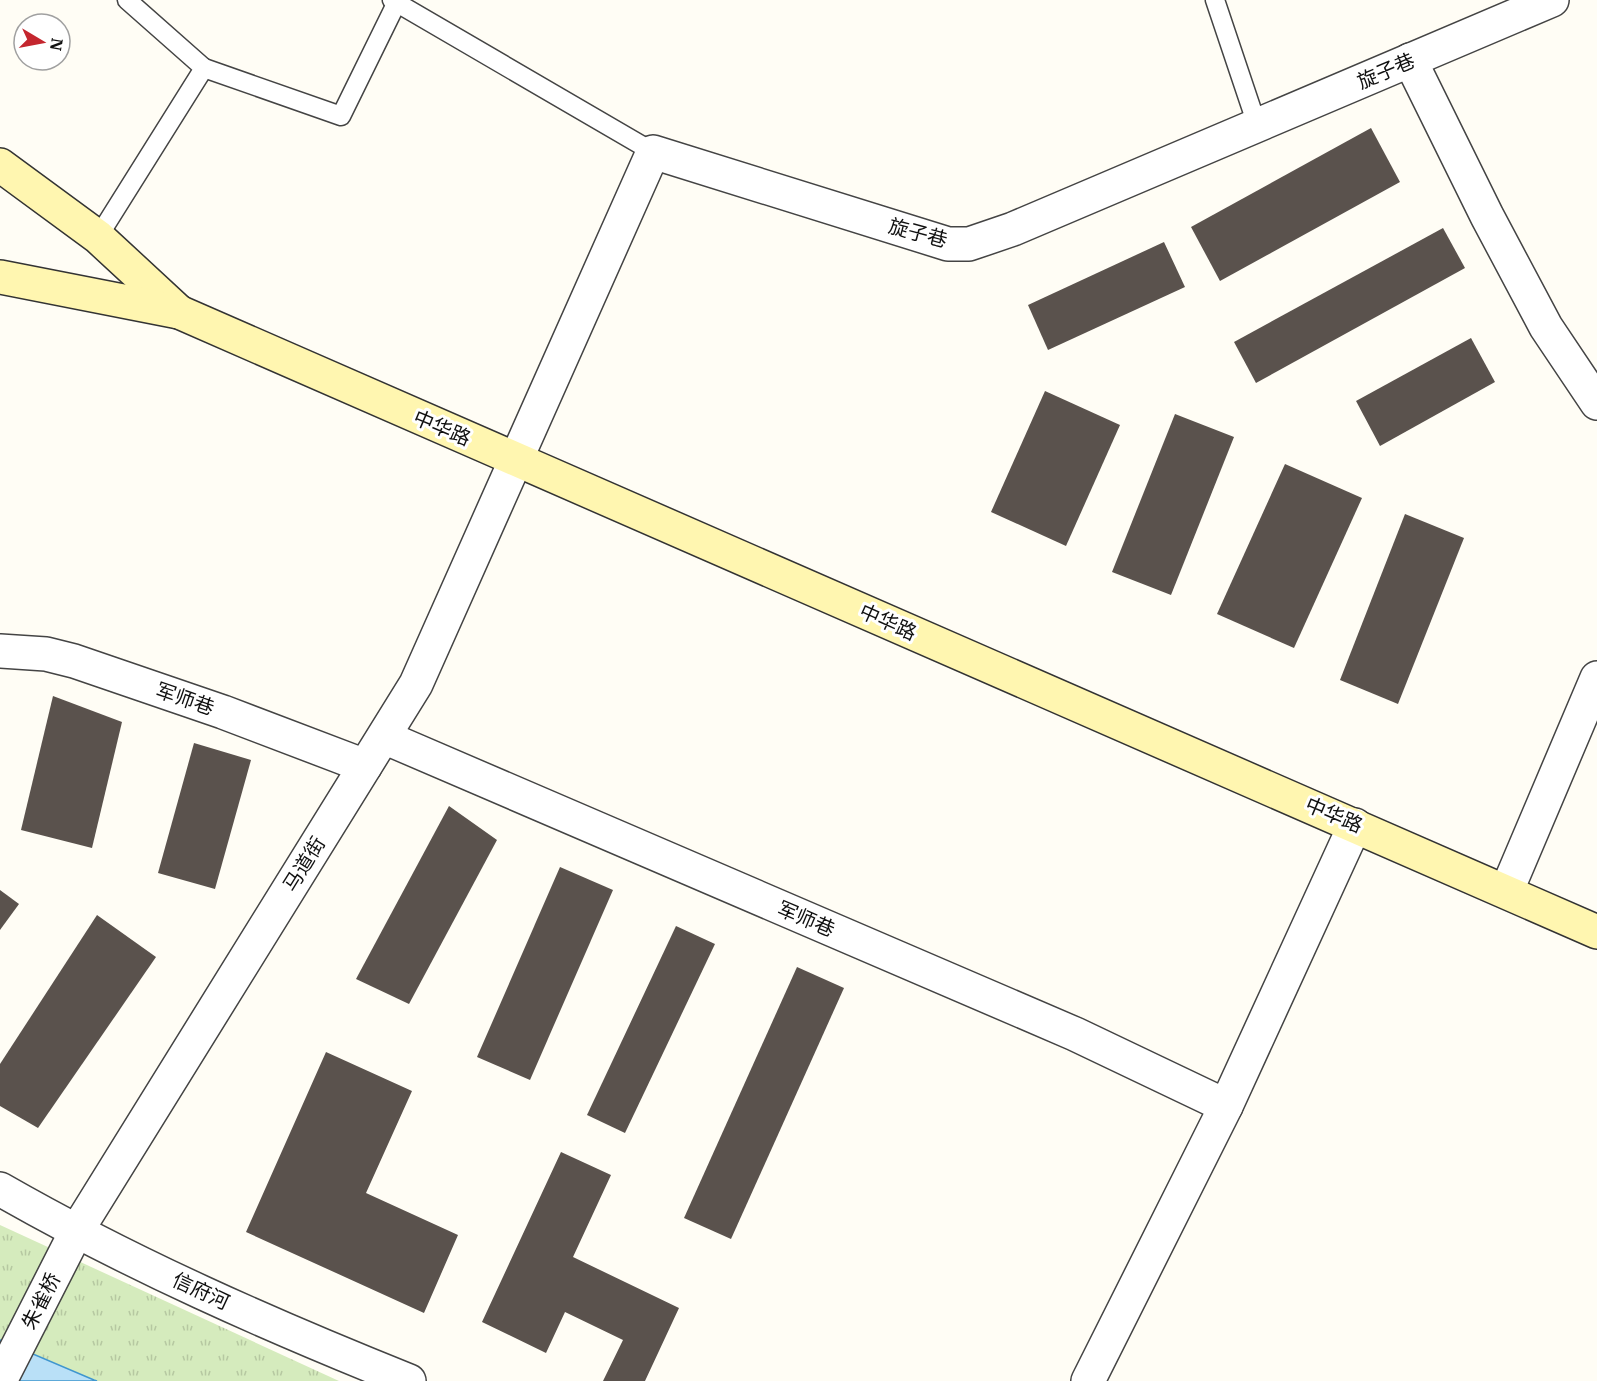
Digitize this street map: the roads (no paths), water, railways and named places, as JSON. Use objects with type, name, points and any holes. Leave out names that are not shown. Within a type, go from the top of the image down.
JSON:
[{"type":"main road","name":"中华路","points":[[0,165],[98,237],[179,312]]},
{"type":"main road","name":"中华路","points":[[0,277],[179,312],[1507,890],[1597,932]]},
{"type":"street","name":"旋子巷","points":[[654,152],[948,244],[969,244],[1013,229],[1552,0]]},
{"type":"street","points":[[1410,60],[1487,216],[1546,327],[1597,403]]},
{"type":"street","points":[[517,460],[654,152]]},
{"type":"street","name":"马道街","points":[[70,1243],[416,684],[517,460]]},
{"type":"street","name":"军师巷","points":[[0,651],[46,654],[74,661],[223,712],[365,766]]},
{"type":"street","points":[[1507,890],[1597,678]]},
{"type":"street","name":"军师巷","points":[[384,737],[1075,1034],[1226,1107]]},
{"type":"street","points":[[1088,1381],[1226,1107],[1355,825]]},
{"type":"street","name":"信府河","points":[[0,1189],[70,1243],[409,1381]]},
{"type":"street","name":"朱雀桥","points":[[0,1381],[70,1243]]},
{"type":"lane","points":[[127,0],[204,68],[341,116],[394,2],[654,152]]},
{"type":"lane","points":[[1215,0],[1257,125]]},
{"type":"lane","points":[[98,237],[204,68]]},
{"type":"water","points":[[0,1340],[94,1380],[97,1381],[0,1381]]}]
